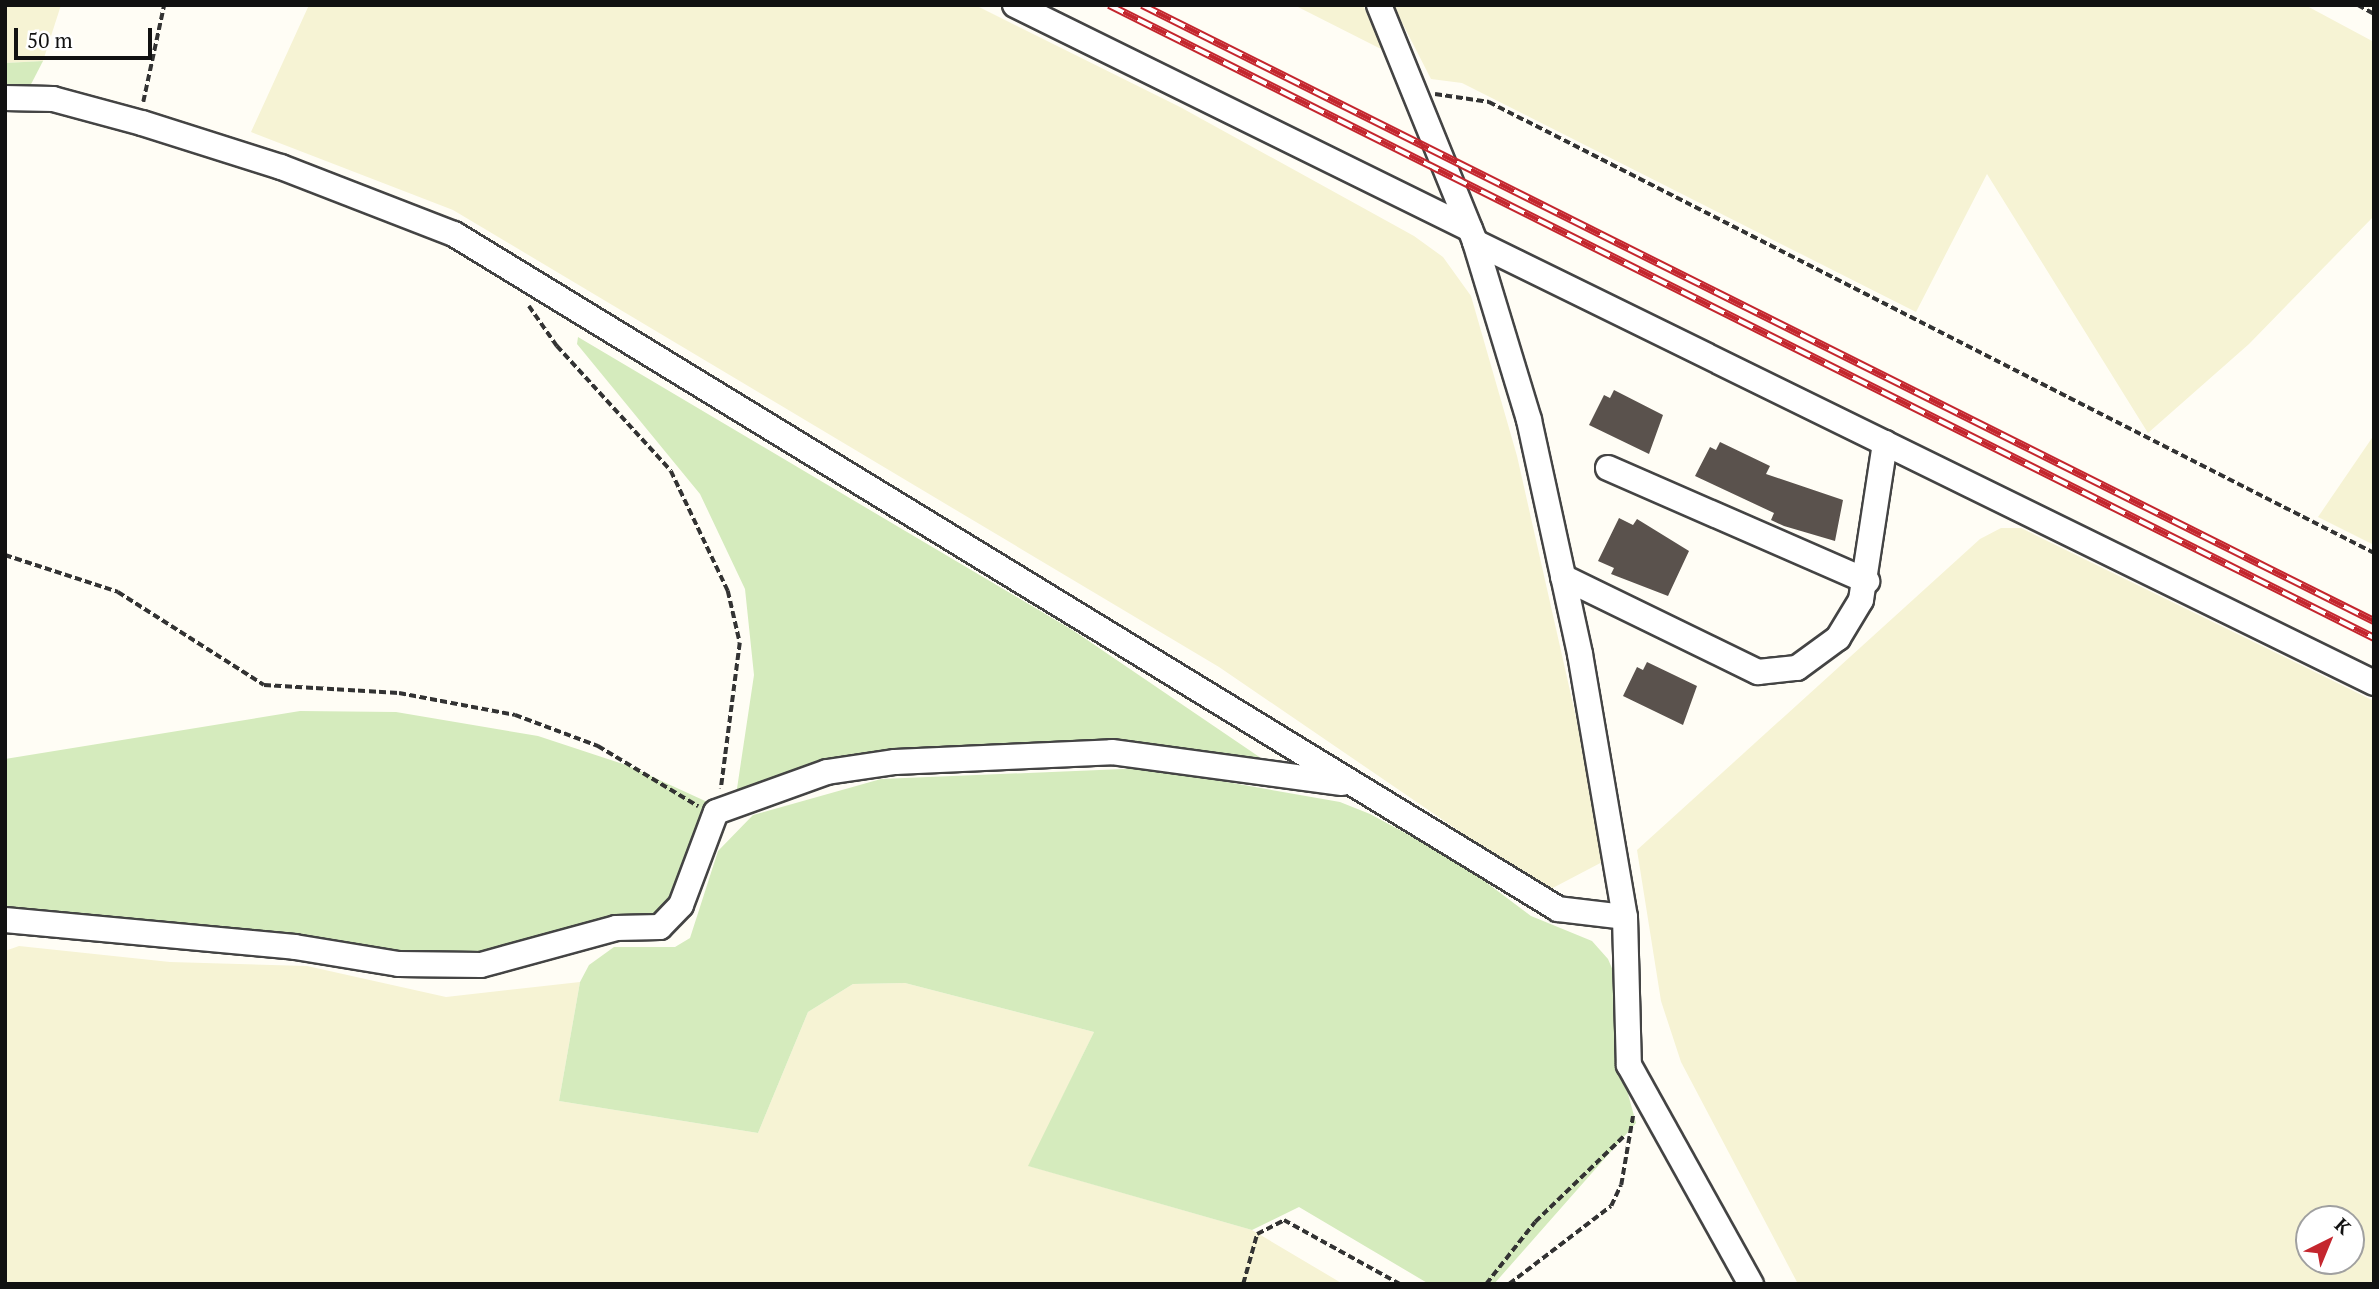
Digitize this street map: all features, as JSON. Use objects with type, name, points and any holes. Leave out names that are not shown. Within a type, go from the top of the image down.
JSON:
[{"type":"street","points":[[1015,5],[1885,443],[2374,683]]},
{"type":"street","points":[[1379,5],[1420,99],[1472,235],[1529,420],[1563,577],[1625,917],[1625,1043],[1633,1076],[1751,1284]]},
{"type":"street","points":[[5,98],[53,99],[142,123],[397,211],[454,234],[1558,909],[1625,917]]},
{"type":"street","points":[[1563,577],[1771,673],[1808,663],[1832,643],[1855,614],[1867,581],[1885,443]]},
{"type":"street","points":[[1608,468],[1867,581]]},
{"type":"street","points":[[5,920],[271,944],[429,967],[492,963],[616,928],[667,923],[681,905],[716,812],[827,772],[1003,756],[1147,753],[1352,784]]},
{"type":"path","points":[[142,123],[146,74],[164,5]]},
{"type":"path","points":[[2358,5],[2374,14]]},
{"type":"path","points":[[1420,99],[1449,93],[1489,102],[2374,553]]},
{"type":"path","points":[[5,555],[118,593],[264,685],[399,693],[515,715],[598,746],[672,794],[716,812],[739,662],[728,591],[671,471],[545,332],[518,275]]},
{"type":"path","points":[[1486,1284],[1535,1222],[1626,1134],[1621,1185],[1611,1206],[1509,1284]]},
{"type":"path","points":[[1243,1284],[1257,1234],[1284,1220],[1400,1284]]},
{"type":"shaded area","points":[[5,5],[61,5],[43,61],[5,63]]},
{"type":"shaded area","points":[[309,5],[975,5],[1180,107],[1414,236],[1443,257],[1471,296],[1517,456],[1608,859],[1547,891],[1219,667],[453,210],[251,132]]},
{"type":"shaded area","points":[[1294,5],[1363,5],[1383,50]]},
{"type":"shaded area","points":[[1393,5],[2305,5],[2374,42],[2374,216],[2249,344],[2148,433],[1987,174],[1916,312],[1462,83],[1431,79]]},
{"type":"shaded area","points":[[2374,435],[2374,545],[2318,517]]},
{"type":"shaded area","points":[[2001,528],[2021,528],[2374,701],[2374,1284],[1798,1284],[1681,1062],[1661,1001],[1637,850],[1980,539]]},
{"type":"shaded area","points":[[19,946],[170,962],[307,966],[446,997],[580,982],[559,1101],[758,1133],[808,1012],[853,984],[905,983],[1094,1032],[1029,1166],[1252,1230],[1343,1284],[5,1284],[5,951]]},
{"type":"green space","points":[[43,61],[27,92],[5,93],[5,63]]},
{"type":"green space","points":[[578,337],[1074,631],[1280,771],[1149,753],[888,763],[735,802],[754,675],[745,589],[700,494],[577,344]]},
{"type":"green space","points":[[300,711],[396,712],[538,736],[629,766],[716,806],[673,914],[463,959],[5,913],[5,759]]},
{"type":"green space","points":[[1147,768],[1340,802],[1370,814],[1459,862],[1531,916],[1592,941],[1608,959],[1617,980],[1622,1072],[1636,1123],[1494,1284],[1429,1284],[1299,1207],[1252,1230],[1028,1166],[1094,1032],[905,983],[853,984],[808,1012],[758,1133],[559,1101],[580,982],[589,965],[614,947],[675,947],[690,938],[718,851],[753,815],[881,779]]},
{"type":"building","points":[[1614,390],[1663,415],[1649,454],[1589,425],[1604,395],[1610,398]]},
{"type":"building","points":[[1720,442],[1770,466],[1766,474],[1843,500],[1835,541],[1771,520],[1774,513],[1695,476],[1710,447],[1716,450]]},
{"type":"building","points":[[1619,518],[1633,525],[1637,519],[1689,551],[1668,596],[1611,574],[1614,568],[1598,561]]},
{"type":"building","points":[[1647,662],[1697,686],[1683,725],[1623,696],[1637,667],[1643,670]]},
{"type":"railway","points":[[1109,5],[2374,638]]},
{"type":"railway","points":[[1142,5],[2374,621]]}]
